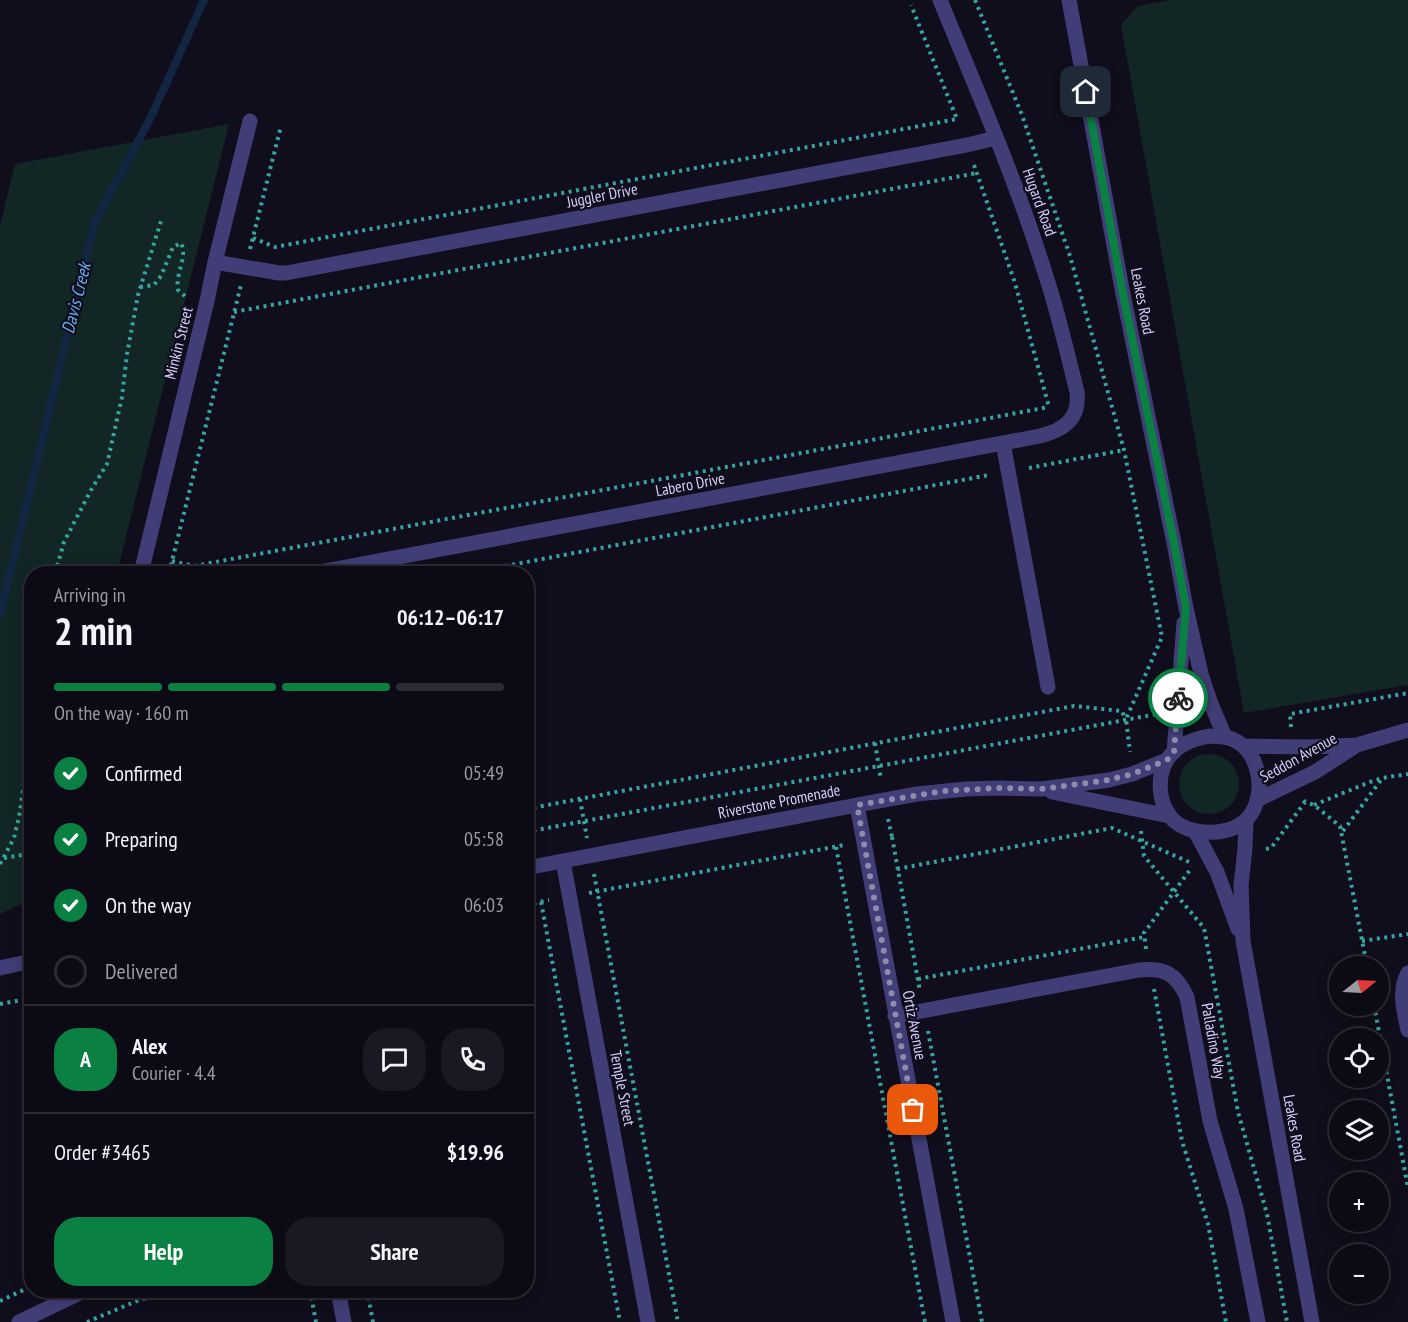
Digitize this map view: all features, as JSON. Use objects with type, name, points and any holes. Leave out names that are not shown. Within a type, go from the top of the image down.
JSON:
[{"type":"street","name":"Hugard Road","points":[[940,0],[1010,173],[1045,271],[1077,392],[1076,411],[1069,422]]},
{"type":"street","name":"Leakes Road","points":[[1069,0],[1122,289],[1186,608],[1201,674],[1225,737]]},
{"type":"street","name":"Minkin Street","points":[[143,566],[250,121]]},
{"type":"street","name":"Juggler Drive","points":[[215,262],[286,273],[996,138]]},
{"type":"street","name":"Labero Drive","points":[[351,566],[1054,433],[1069,422]]},
{"type":"street","points":[[1003,443],[1048,687]]},
{"type":"street","name":"Leakes Road","points":[[1170,756],[1186,608]]},
{"type":"street","name":"Seddon Avenue","points":[[1243,746],[1357,745],[1408,730]]},
{"type":"street","points":[[1209,736],[1225,737],[1243,746],[1255,763],[1259,789],[1257,800],[1246,820],[1227,830],[1195,831],[1179,824],[1170,816],[1163,802],[1160,788],[1161,774],[1170,756],[1183,745],[1194,739],[1209,736]]},
{"type":"street","name":"Seddon Avenue","points":[[1257,800],[1315,772],[1357,745]]},
{"type":"street","name":"Riverstone Promenade","points":[[534,866],[857,805],[944,791],[999,788],[1041,789],[1109,780],[1132,774],[1170,756]]},
{"type":"street","name":"Riverstone Promenade","points":[[1041,789],[1170,816]]},
{"type":"street","name":"Ortiz Avenue","points":[[857,805],[953,1322]]},
{"type":"street","name":"Leakes Road","points":[[1246,820],[1241,885],[1243,940],[1312,1322]]},
{"type":"street","name":"Leakes Road","points":[[1195,831],[1217,872],[1243,940]]},
{"type":"street","name":"Temple Street","points":[[562,861],[648,1322]]},
{"type":"street","points":[[0,968],[24,963]]},
{"type":"street","points":[[895,1016],[1150,969]]},
{"type":"street","name":"Palladino Way","points":[[1150,969],[1167,972],[1177,981],[1187,997],[1210,1121],[1236,1209],[1258,1322]]},
{"type":"street","points":[[1408,973],[1404,980],[1403,1002],[1408,1030]]},
{"type":"street","points":[[19,1322],[69,1298]]},
{"type":"street","points":[[340,1298],[344,1322]]},
{"type":"path","points":[[975,0],[1022,115],[1056,215],[1084,303],[1124,450],[1162,637],[1126,719]]},
{"type":"path","points":[[911,5],[977,172],[1015,283],[1049,407],[1058,462]]},
{"type":"path","points":[[253,238],[275,247],[957,119]]},
{"type":"path","points":[[171,566],[281,126]]},
{"type":"path","points":[[140,286],[154,285],[161,276],[173,247],[181,243],[184,248],[178,272],[178,290],[187,297],[235,309],[977,172]]},
{"type":"path","points":[[57,566],[64,542],[107,464],[122,397],[127,354],[140,286],[161,221]]},
{"type":"path","points":[[172,561],[194,566],[1049,407]]},
{"type":"path","points":[[505,566],[1124,450]]},
{"type":"path","points":[[1294,747],[1290,714],[1408,693]]},
{"type":"path","points":[[534,808],[1074,706],[1122,711],[1126,719],[1132,774]]},
{"type":"path","points":[[534,830],[1126,719]]},
{"type":"path","points":[[875,743],[982,1322]]},
{"type":"path","points":[[1314,805],[1382,778],[1408,774]]},
{"type":"path","points":[[1245,853],[1272,848],[1305,802],[1300,778]]},
{"type":"path","points":[[1342,832],[1382,778]]},
{"type":"path","points":[[0,864],[14,838],[24,784]]},
{"type":"path","points":[[580,799],[678,1322]]},
{"type":"path","points":[[1305,802],[1314,805],[1340,826],[1365,956]]},
{"type":"path","points":[[1138,810],[1144,856],[1204,928],[1238,1112],[1267,1214],[1287,1322]]},
{"type":"path","points":[[897,869],[1112,828],[1194,864],[1144,933],[1144,937],[1182,1141],[1208,1224],[1226,1322]]},
{"type":"path","points":[[534,903],[892,837]]},
{"type":"path","points":[[836,847],[925,1322]]},
{"type":"path","points":[[4,858],[24,855]]},
{"type":"path","points":[[541,902],[620,1322]]},
{"type":"path","points":[[1362,941],[1408,934]]},
{"type":"path","points":[[918,979],[1144,937]]},
{"type":"path","points":[[0,1004],[24,1000]]},
{"type":"path","points":[[1376,1016],[1408,1188]]},
{"type":"path","points":[[0,1301],[24,1290]]},
{"type":"path","points":[[87,1322],[143,1298]]},
{"type":"path","points":[[312,1298],[316,1322]]},
{"type":"path","points":[[368,1298],[373,1322]]},
{"type":"green space","points":[[1171,0],[1408,0],[1408,685],[1244,713],[1121,25],[1138,6]]},
{"type":"green space","points":[[229,124],[119,566],[24,566],[24,903],[0,914],[0,226],[15,164]]},
{"type":"green space","points":[[1203,754],[1215,754],[1226,759],[1234,767],[1239,784],[1237,796],[1226,809],[1215,814],[1203,814],[1192,809],[1184,801],[1179,790],[1179,778],[1184,767],[1192,759]]},
{"type":"waterway","name":"Davis Creek","points":[[0,615],[94,224],[151,117],[204,0]]},
{"type":"way so far","points":[[913,1110],[857,805],[917,794],[966,789],[1041,789],[1109,780],[1132,774],[1167,760],[1174,752],[1178,698]]},
{"type":"route","points":[[1086,92],[1122,289],[1186,608],[1178,698]]}]
